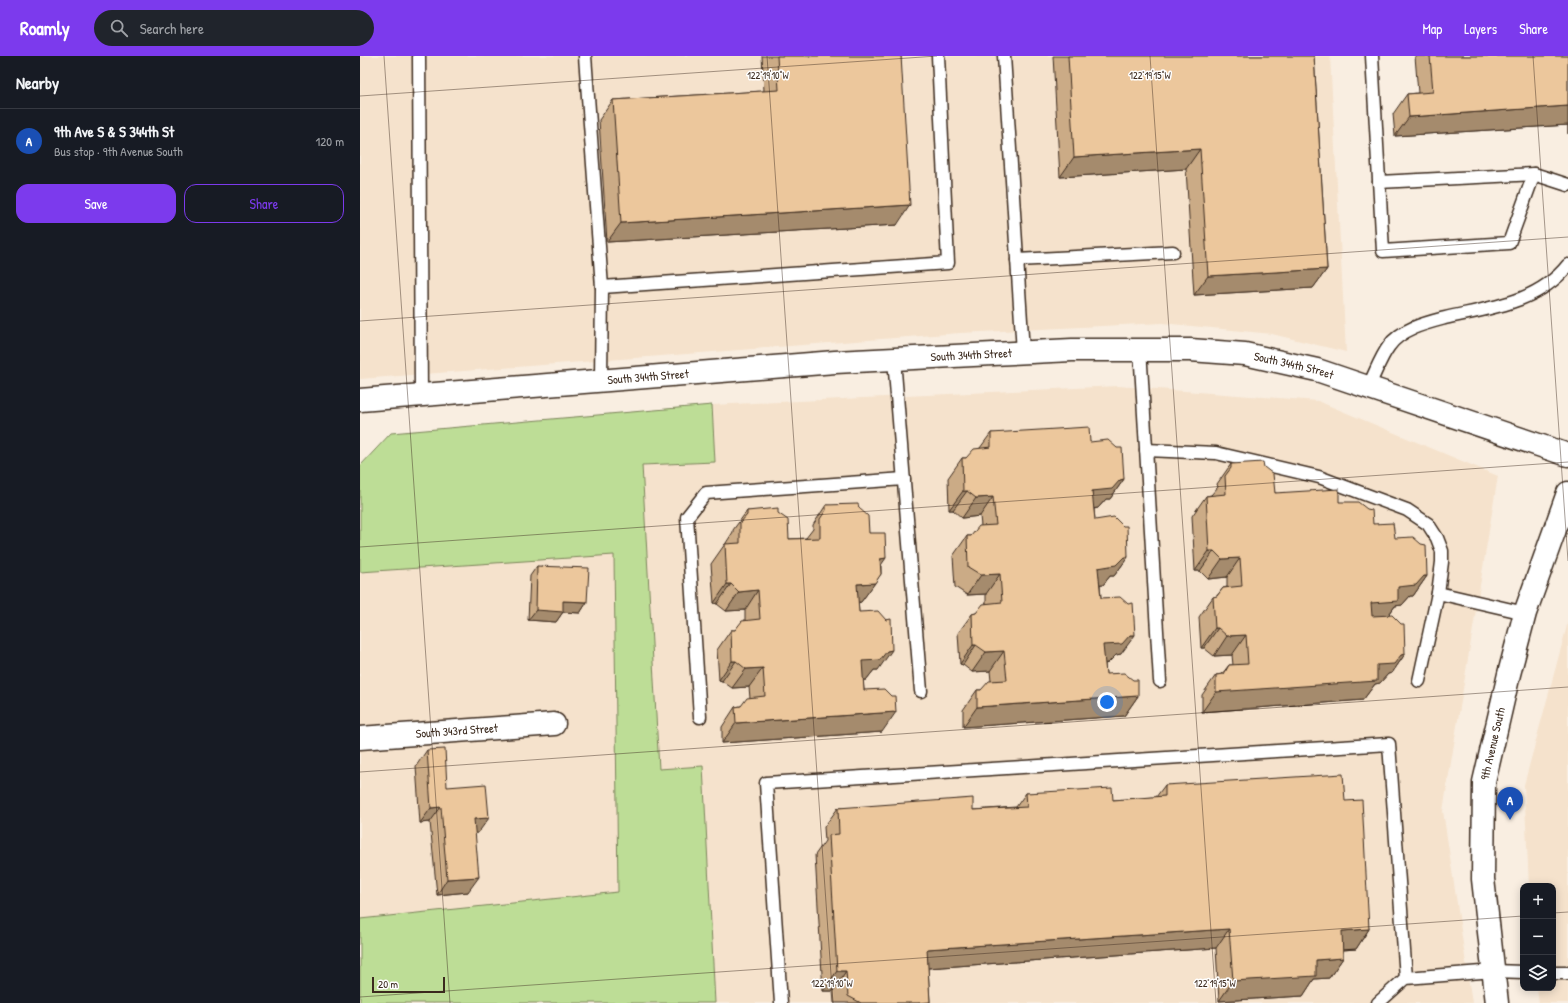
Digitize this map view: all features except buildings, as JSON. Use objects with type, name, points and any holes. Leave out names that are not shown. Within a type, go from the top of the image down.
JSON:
[{"type":"street","name":"South 344th Street","points":[[360,400],[601,380],[894,359],[1140,348],[1203,350],[1245,354],[1317,370],[1568,455]]},
{"type":"street","name":"9th Avenue South","points":[[1497,1003],[1484,879],[1484,782],[1525,613],[1568,493]]},
{"type":"street","name":"South 343rd Street","points":[[360,738],[554,724]]},
{"type":"lane","points":[[419,56],[421,394]]},
{"type":"lane","points":[[585,56],[602,287],[601,380]]},
{"type":"lane","points":[[602,287],[948,263],[938,56]]},
{"type":"lane","points":[[1004,56],[1024,352]]},
{"type":"lane","points":[[1372,56],[1383,251],[1509,243],[1534,174]]},
{"type":"lane","points":[[1379,182],[1534,174],[1568,185]]},
{"type":"lane","points":[[1017,260],[1173,252]]},
{"type":"lane","points":[[1368,387],[1389,345],[1409,330],[1428,322],[1514,302],[1529,296],[1552,281],[1568,265]]},
{"type":"lane","points":[[1140,348],[1160,681]]},
{"type":"lane","points":[[894,359],[921,691]]},
{"type":"lane","points":[[1146,450],[1216,453],[1319,477],[1407,510],[1428,524],[1437,538],[1442,551],[1442,562],[1438,593],[1419,681]]},
{"type":"lane","points":[[700,717],[687,517],[706,493],[904,479]]},
{"type":"lane","points":[[1438,593],[1525,613]]},
{"type":"lane","points":[[781,1003],[766,783],[1389,744],[1406,978]]},
{"type":"lane","points":[[1378,1003],[1406,978],[1494,971],[1520,972]]},
{"type":"lane","points":[[1556,973],[1568,973]]},
{"type":"shaded area","points":[[360,56],[1330,56],[1346,352],[1272,334],[1162,323],[960,333],[360,379]]},
{"type":"shaded area","points":[[1118,386],[1318,401],[1498,476],[1443,811],[1472,1003],[715,1003],[703,767],[659,770],[642,465],[715,462],[712,405]]},
{"type":"shaded area","points":[[614,554],[618,892],[360,919],[360,572]]},
{"type":"shaded area","points":[[1568,622],[1568,1003],[1539,1003],[1537,991],[1556,991],[1556,883],[1529,883],[1524,785]]},
{"type":"green space","points":[[712,405],[715,462],[642,465],[659,769],[703,766],[715,1003],[360,1003],[360,919],[618,892],[614,555],[360,572],[360,466],[391,433]]},
{"type":"place","name":"9th Ave S & S 344th St","points":[[1510,820]]}]
